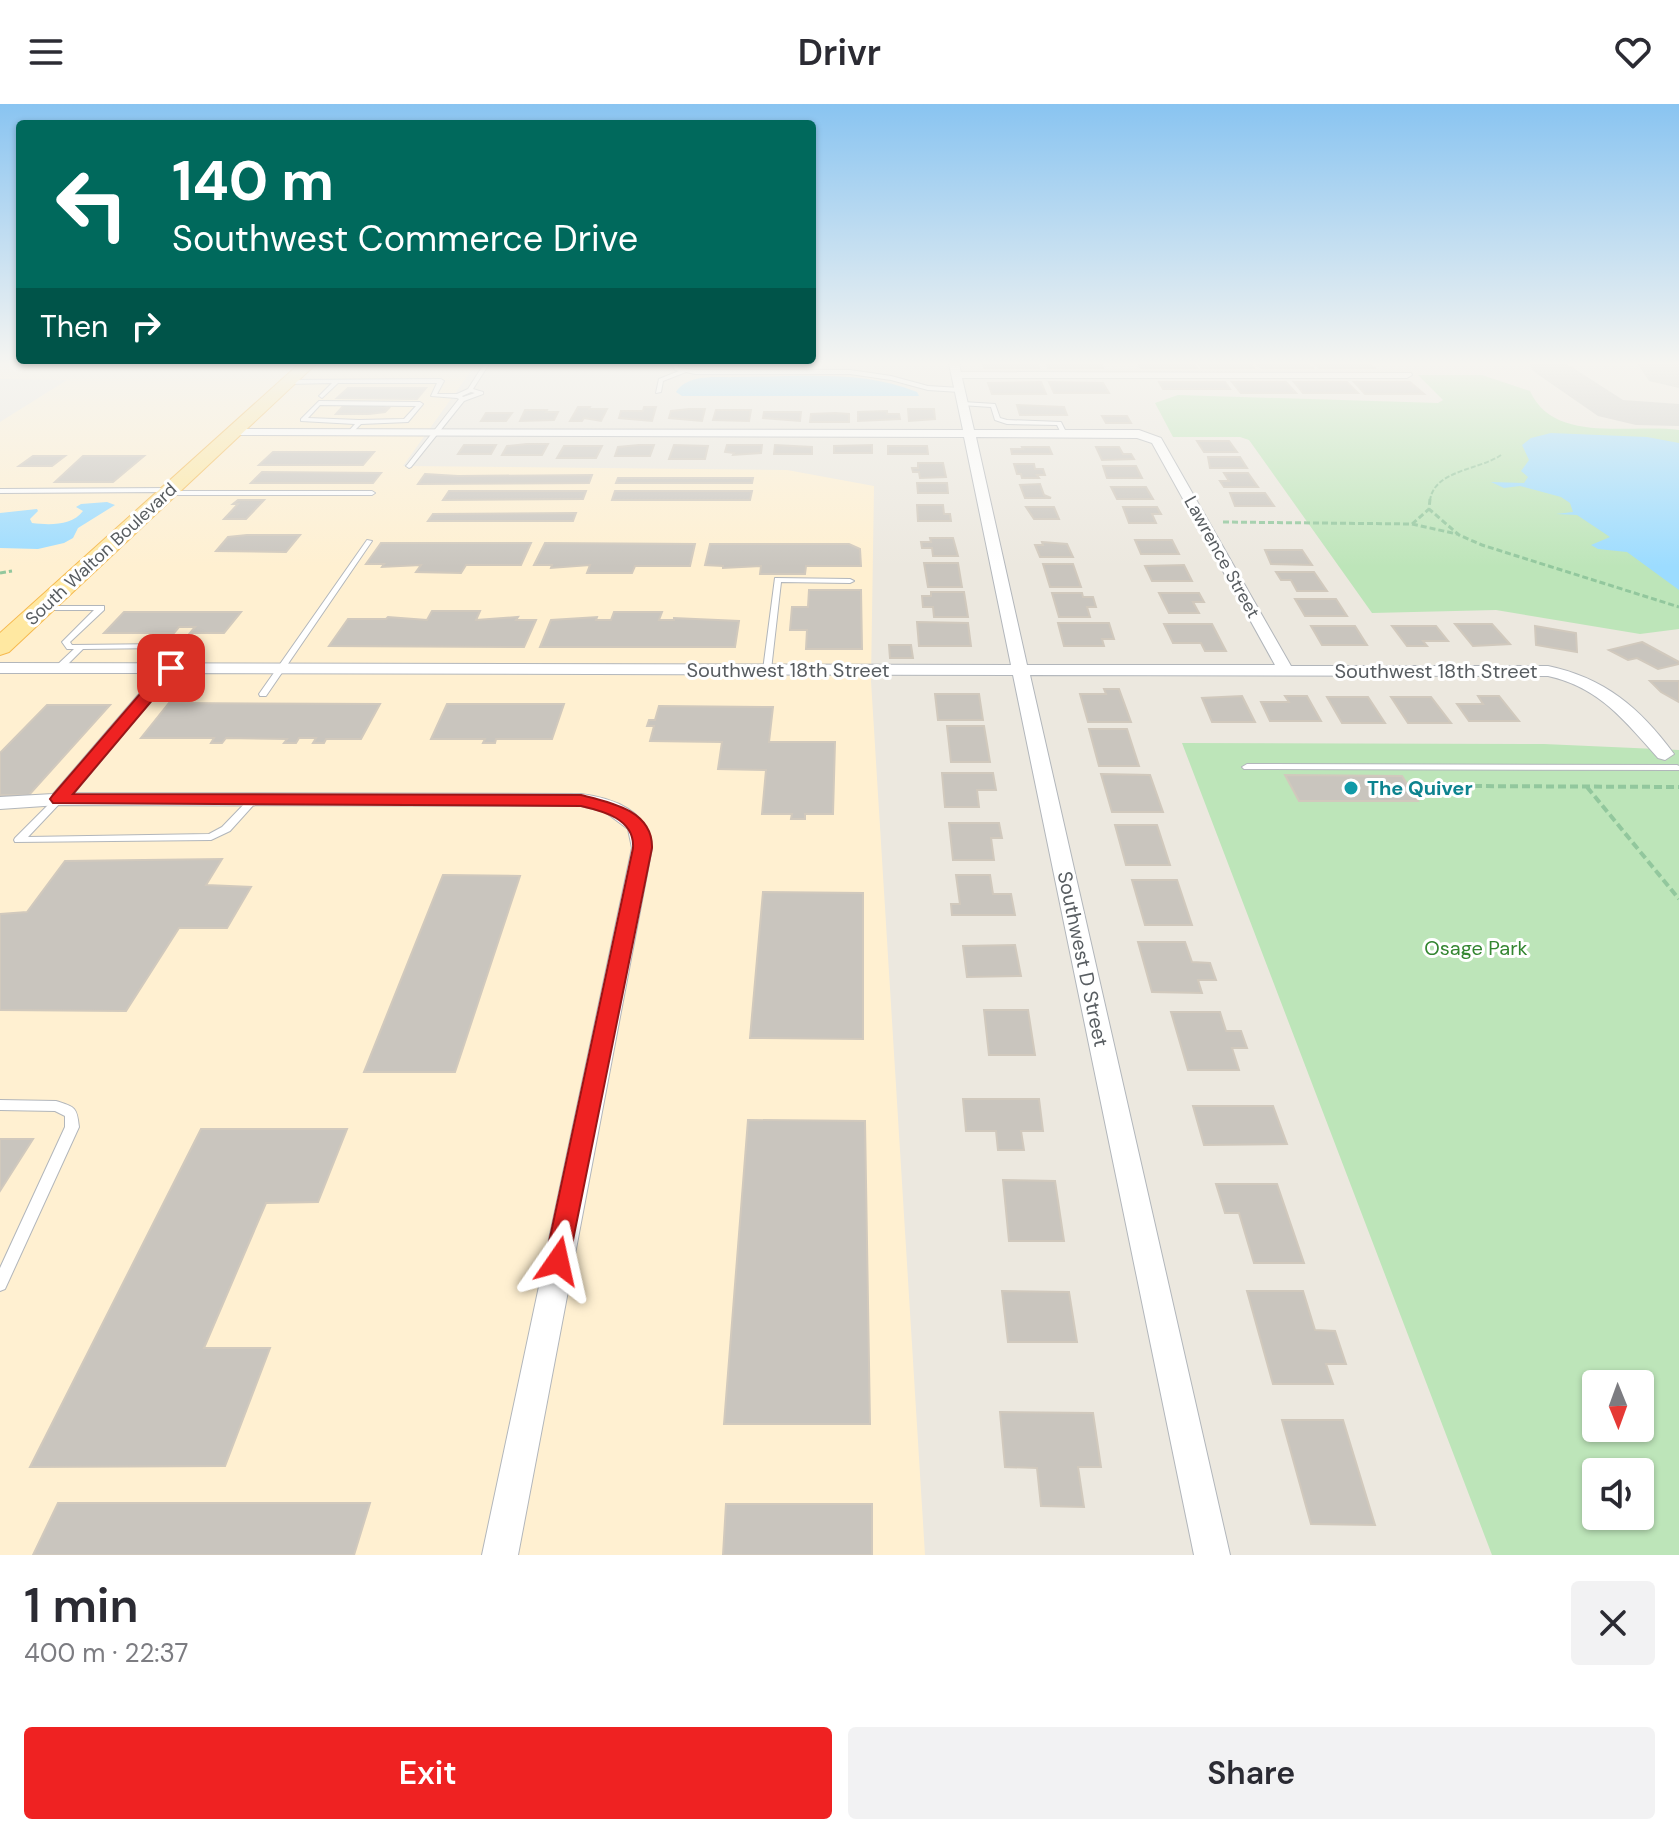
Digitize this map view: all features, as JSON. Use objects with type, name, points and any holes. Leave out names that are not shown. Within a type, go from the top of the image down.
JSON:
[{"type":"main road","name":"South Walton Boulevard","points":[[0,647],[234,432]]},
{"type":"street","name":"Lawrence Street","points":[[234,432],[241,432]]},
{"type":"street","name":"Lawrence Street","points":[[432,432],[1139,434],[1157,441],[1286,671]]},
{"type":"street","name":"Southwest D Street","points":[[968,432],[1212,1555]]},
{"type":"street","name":"Southwest 18th Street","points":[[0,668],[1548,671],[1576,675],[1603,689],[1665,754]]},
{"type":"street","points":[[59,799],[171,668]]},
{"type":"street","points":[[0,803],[59,799],[589,801],[615,808],[634,823],[643,840],[500,1555]]},
{"type":"lane","points":[[409,466],[437,432]]},
{"type":"lane","points":[[0,491],[372,493]]},
{"type":"lane","points":[[263,694],[369,541]]},
{"type":"lane","points":[[767,670],[778,580],[850,581]]},
{"type":"lane","points":[[43,608],[101,608],[66,642],[70,647],[168,646],[148,668]]},
{"type":"lane","points":[[59,668],[81,647]]},
{"type":"lane","points":[[1247,767],[1677,768],[1665,754]]},
{"type":"lane","points":[[59,799],[19,840],[211,837],[226,829],[253,800]]},
{"type":"lane","points":[[0,1105],[56,1106],[71,1113],[72,1127],[0,1284]]},
{"type":"path","points":[[1459,535],[1429,509],[1428,494],[1435,483],[1486,466],[1501,455]]},
{"type":"path","points":[[1412,524],[1429,509]]},
{"type":"path","points":[[1203,522],[1412,524],[1459,535],[1514,557],[1679,607]]},
{"type":"path","points":[[0,573],[12,571]]},
{"type":"path","points":[[1462,786],[1679,787]]},
{"type":"path","points":[[1587,787],[1679,899]]},
{"type":"shaded area","points":[[0,432],[428,432],[403,466],[787,470],[874,486],[871,681],[925,1555],[0,1555]]},
{"type":"green space","points":[[1170,432],[1679,432],[1679,629],[1640,634],[1496,610],[1372,613],[1249,440],[1240,437],[1173,437]]},
{"type":"green space","name":"Osage Park","points":[[1182,743],[1544,744],[1679,750],[1679,1555],[1492,1555]]},
{"type":"water","points":[[1551,433],[1647,437],[1679,443],[1679,590],[1627,552],[1598,549],[1591,545],[1610,537],[1577,515],[1556,514],[1573,512],[1570,503],[1561,497],[1520,486],[1504,488],[1491,482],[1524,483],[1528,477],[1521,471],[1529,460],[1522,445],[1531,438]]},
{"type":"water","points":[[107,502],[115,505],[78,528],[73,538],[64,543],[38,549],[0,548],[0,513],[37,509],[30,519],[32,523],[60,523],[78,516],[83,511],[76,507],[81,504]]},
{"type":"building","points":[[1197,441],[1229,441],[1237,452],[1204,452]]},
{"type":"building","points":[[548,444],[542,455],[502,455],[507,446]]},
{"type":"building","points":[[464,445],[496,445],[491,454],[458,454]]},
{"type":"building","points":[[654,445],[650,456],[615,456],[618,447]]},
{"type":"building","points":[[674,445],[708,446],[705,459],[669,459]]},
{"type":"building","points":[[727,445],[762,445],[761,453],[733,455],[725,452]]},
{"type":"building","points":[[775,445],[812,447],[812,454],[774,454]]},
{"type":"building","points":[[872,445],[872,453],[834,453],[834,446]]},
{"type":"building","points":[[564,446],[602,446],[596,458],[557,458]]},
{"type":"building","points":[[888,446],[927,446],[928,454],[888,454]]},
{"type":"building","points":[[1049,447],[1052,454],[1012,454],[1011,449]]},
{"type":"building","points":[[1096,447],[1119,447],[1123,454],[1131,454],[1134,459],[1102,460]]},
{"type":"building","points":[[273,452],[374,452],[363,465],[259,465]]},
{"type":"building","points":[[33,456],[65,456],[52,466],[19,466]]},
{"type":"building","points":[[83,456],[144,456],[113,482],[55,482]]},
{"type":"building","points":[[1208,457],[1240,457],[1247,468],[1210,468]]},
{"type":"building","points":[[918,463],[943,463],[946,477],[920,478],[919,472],[913,472],[912,468],[918,468]]},
{"type":"building","points":[[1014,464],[1034,464],[1035,469],[1043,469],[1045,475],[1022,478]]},
{"type":"building","points":[[1103,466],[1136,466],[1142,478],[1107,478]]},
{"type":"building","points":[[262,472],[381,473],[373,483],[251,483]]},
{"type":"building","points":[[1224,473],[1248,473],[1258,487],[1224,487],[1220,481],[1229,481]]},
{"type":"building","points":[[425,474],[592,475],[589,483],[418,484]]},
{"type":"building","points":[[618,478],[753,478],[752,483],[616,483]]},
{"type":"building","points":[[917,483],[947,483],[948,493],[918,493]]},
{"type":"building","points":[[1040,484],[1044,495],[1051,498],[1025,498],[1020,485]]},
{"type":"building","points":[[1111,487],[1146,487],[1153,499],[1117,499]]},
{"type":"building","points":[[449,491],[586,491],[583,499],[443,500]]},
{"type":"building","points":[[615,491],[752,491],[750,500],[612,500]]},
{"type":"building","points":[[1230,493],[1265,493],[1274,506],[1235,506]]},
{"type":"building","points":[[238,500],[264,500],[246,519],[224,519]]},
{"type":"building","points":[[917,505],[943,505],[944,514],[950,514],[951,521],[918,521]]},
{"type":"building","points":[[1026,507],[1054,507],[1059,519],[1034,519]]},
{"type":"building","points":[[1123,507],[1157,507],[1161,514],[1152,514],[1156,523],[1129,523]]},
{"type":"building","points":[[576,513],[573,521],[428,521],[433,514]]},
{"type":"building","points":[[300,535],[286,552],[216,551],[228,537]]},
{"type":"building","points":[[930,538],[953,538],[958,556],[933,556],[932,548],[922,548],[921,542],[931,542]]},
{"type":"building","points":[[1135,540],[1172,540],[1179,554],[1141,554]]},
{"type":"building","points":[[1042,542],[1067,544],[1073,557],[1040,557],[1035,545],[1043,545]]},
{"type":"building","points":[[381,543],[531,543],[521,565],[466,565],[461,573],[416,572],[421,565],[382,567],[384,564],[366,564]]},
{"type":"building","points":[[545,543],[695,544],[690,566],[635,566],[632,573],[587,573],[590,565],[551,568],[552,565],[534,565]]},
{"type":"building","points":[[710,544],[849,544],[860,549],[861,566],[806,566],[805,574],[760,574],[761,566],[723,568],[705,565]]},
{"type":"building","points":[[1265,550],[1302,550],[1312,565],[1271,564]]},
{"type":"building","points":[[924,563],[958,563],[962,587],[928,587]]},
{"type":"building","points":[[1043,564],[1073,564],[1081,587],[1050,587]]},
{"type":"building","points":[[1184,565],[1192,581],[1152,581],[1145,566]]},
{"type":"building","points":[[1276,572],[1314,572],[1327,591],[1297,591],[1291,580],[1281,580]]},
{"type":"building","points":[[809,590],[861,590],[862,649],[806,649],[807,630],[790,630],[792,607],[808,607]]},
{"type":"building","points":[[931,592],[964,592],[968,617],[934,617],[933,607],[923,607],[922,596],[931,596]]},
{"type":"building","points":[[1052,593],[1082,593],[1083,597],[1093,597],[1096,607],[1087,607],[1090,617],[1059,617]]},
{"type":"building","points":[[1159,593],[1199,593],[1204,602],[1193,602],[1199,613],[1169,613]]},
{"type":"building","points":[[1295,599],[1336,599],[1347,616],[1305,616]]},
{"type":"building","points":[[432,611],[480,611],[476,620],[518,617],[516,620],[536,620],[524,647],[329,646],[348,619],[388,617],[427,620]]},
{"type":"building","points":[[124,612],[241,612],[224,633],[190,633],[195,627],[179,627],[174,633],[104,633]]},
{"type":"building","points":[[614,612],[662,612],[659,620],[739,621],[735,647],[540,647],[551,620],[597,617],[596,620],[611,620]]},
{"type":"building","points":[[917,622],[968,623],[971,646],[919,646]]},
{"type":"building","points":[[1058,623],[1109,623],[1114,639],[1102,639],[1104,646],[1064,646]]},
{"type":"building","points":[[1164,624],[1212,624],[1226,651],[1205,651],[1201,643],[1173,643]]},
{"type":"building","points":[[1455,624],[1492,624],[1510,644],[1473,646]]},
{"type":"building","points":[[1311,626],[1355,626],[1367,645],[1322,645]]},
{"type":"building","points":[[1392,626],[1436,626],[1448,641],[1423,641],[1427,646],[1407,646]]},
{"type":"building","points":[[1535,626],[1576,633],[1577,652],[1536,645]]},
{"type":"building","points":[[1642,642],[1679,664],[1658,669],[1637,658],[1628,660],[1609,650]]},
{"type":"building","points":[[889,645],[911,645],[913,658],[890,658]]},
{"type":"building","points":[[1650,681],[1679,681],[1679,702],[1661,692]]},
{"type":"building","points":[[1104,689],[1119,689],[1131,722],[1088,722],[1080,694],[1106,694]]},
{"type":"building","points":[[935,694],[979,694],[983,720],[938,720]]},
{"type":"building","points":[[1242,696],[1255,722],[1212,722],[1202,698]]},
{"type":"building","points":[[1285,696],[1307,696],[1321,721],[1270,721],[1261,702],[1289,702]]},
{"type":"building","points":[[1478,696],[1499,696],[1519,721],[1469,721],[1457,704],[1483,704]]},
{"type":"building","points":[[1327,697],[1368,697],[1385,723],[1342,723]]},
{"type":"building","points":[[1391,697],[1431,697],[1451,723],[1408,723]]},
{"type":"building","points":[[169,703],[380,704],[361,739],[326,739],[324,743],[313,743],[316,738],[299,738],[296,743],[284,743],[287,739],[226,738],[222,743],[211,743],[214,738],[141,738]]},
{"type":"building","points":[[447,704],[564,704],[552,739],[496,739],[495,743],[483,743],[485,739],[431,739]]},
{"type":"building","points":[[47,705],[110,705],[29,795],[0,795],[0,753]]},
{"type":"building","points":[[659,706],[773,707],[769,742],[835,742],[833,814],[805,814],[805,819],[791,819],[792,814],[762,814],[766,770],[718,769],[722,742],[650,741],[654,726],[647,726],[649,720],[655,720]]},
{"type":"building","points":[[947,726],[984,726],[990,762],[951,762]]},
{"type":"building","points":[[1089,729],[1127,729],[1139,766],[1099,766]]},
{"type":"building","points":[[942,773],[993,773],[996,790],[977,790],[979,807],[945,807]]},
{"type":"building","points":[[1101,774],[1150,775],[1163,812],[1112,812]]},
{"type":"building","name":"The Quiver","points":[[1285,775],[1402,776],[1418,801],[1299,801]]},
{"type":"building","points":[[949,823],[999,823],[1002,838],[991,838],[994,860],[953,860]]},
{"type":"building","points":[[1115,825],[1157,825],[1170,865],[1126,865]]},
{"type":"building","points":[[222,859],[206,885],[251,887],[227,928],[179,928],[126,1011],[0,1010],[0,914],[27,912],[65,861]]},
{"type":"building","points":[[443,875],[520,876],[455,1072],[364,1072]]},
{"type":"building","points":[[956,875],[990,875],[993,894],[1011,894],[1015,915],[952,915],[951,904],[960,904]]},
{"type":"building","points":[[1132,880],[1177,880],[1192,925],[1145,925]]},
{"type":"building","points":[[763,892],[863,893],[863,1039],[750,1038]]},
{"type":"building","points":[[1138,942],[1185,942],[1192,962],[1210,963],[1216,980],[1198,980],[1202,993],[1152,992]]},
{"type":"building","points":[[1015,945],[1021,976],[967,977],[963,946]]},
{"type":"building","points":[[984,1010],[1028,1010],[1035,1055],[989,1055]]},
{"type":"building","points":[[1171,1012],[1220,1012],[1226,1031],[1241,1031],[1247,1048],[1232,1048],[1239,1070],[1188,1070]]},
{"type":"building","points":[[963,1099],[1039,1099],[1043,1131],[1021,1131],[1024,1150],[998,1150],[996,1131],[966,1131]]},
{"type":"building","points":[[1193,1106],[1273,1106],[1287,1144],[1204,1145]]},
{"type":"building","points":[[748,1120],[865,1121],[870,1424],[724,1424]]},
{"type":"building","points":[[201,1129],[347,1129],[318,1202],[266,1203],[204,1348],[270,1348],[225,1466],[30,1467]]},
{"type":"building","points":[[0,1139],[33,1139],[0,1191]]},
{"type":"building","points":[[1003,1180],[1055,1181],[1064,1241],[1009,1241]]},
{"type":"building","points":[[1216,1184],[1277,1184],[1304,1263],[1254,1263],[1239,1213],[1225,1213]]},
{"type":"building","points":[[1002,1291],[1069,1292],[1077,1342],[1008,1342]]},
{"type":"building","points":[[1247,1291],[1303,1291],[1315,1330],[1335,1331],[1346,1364],[1326,1364],[1333,1384],[1273,1384]]},
{"type":"building","points":[[1000,1412],[1093,1413],[1101,1467],[1078,1467],[1084,1507],[1041,1506],[1037,1468],[1005,1467]]},
{"type":"building","points":[[1282,1420],[1343,1420],[1375,1525],[1311,1524]]},
{"type":"building","points":[[58,1503],[370,1503],[354,1555],[33,1555]]},
{"type":"building","points":[[726,1504],[872,1504],[872,1555],[723,1555]]},
{"type":"place","name":"The Quiver","points":[[1351,788]]},
{"type":"route","points":[[171,668],[59,799],[581,800],[615,808],[634,823],[643,840],[642,848],[558,1261]]}]
